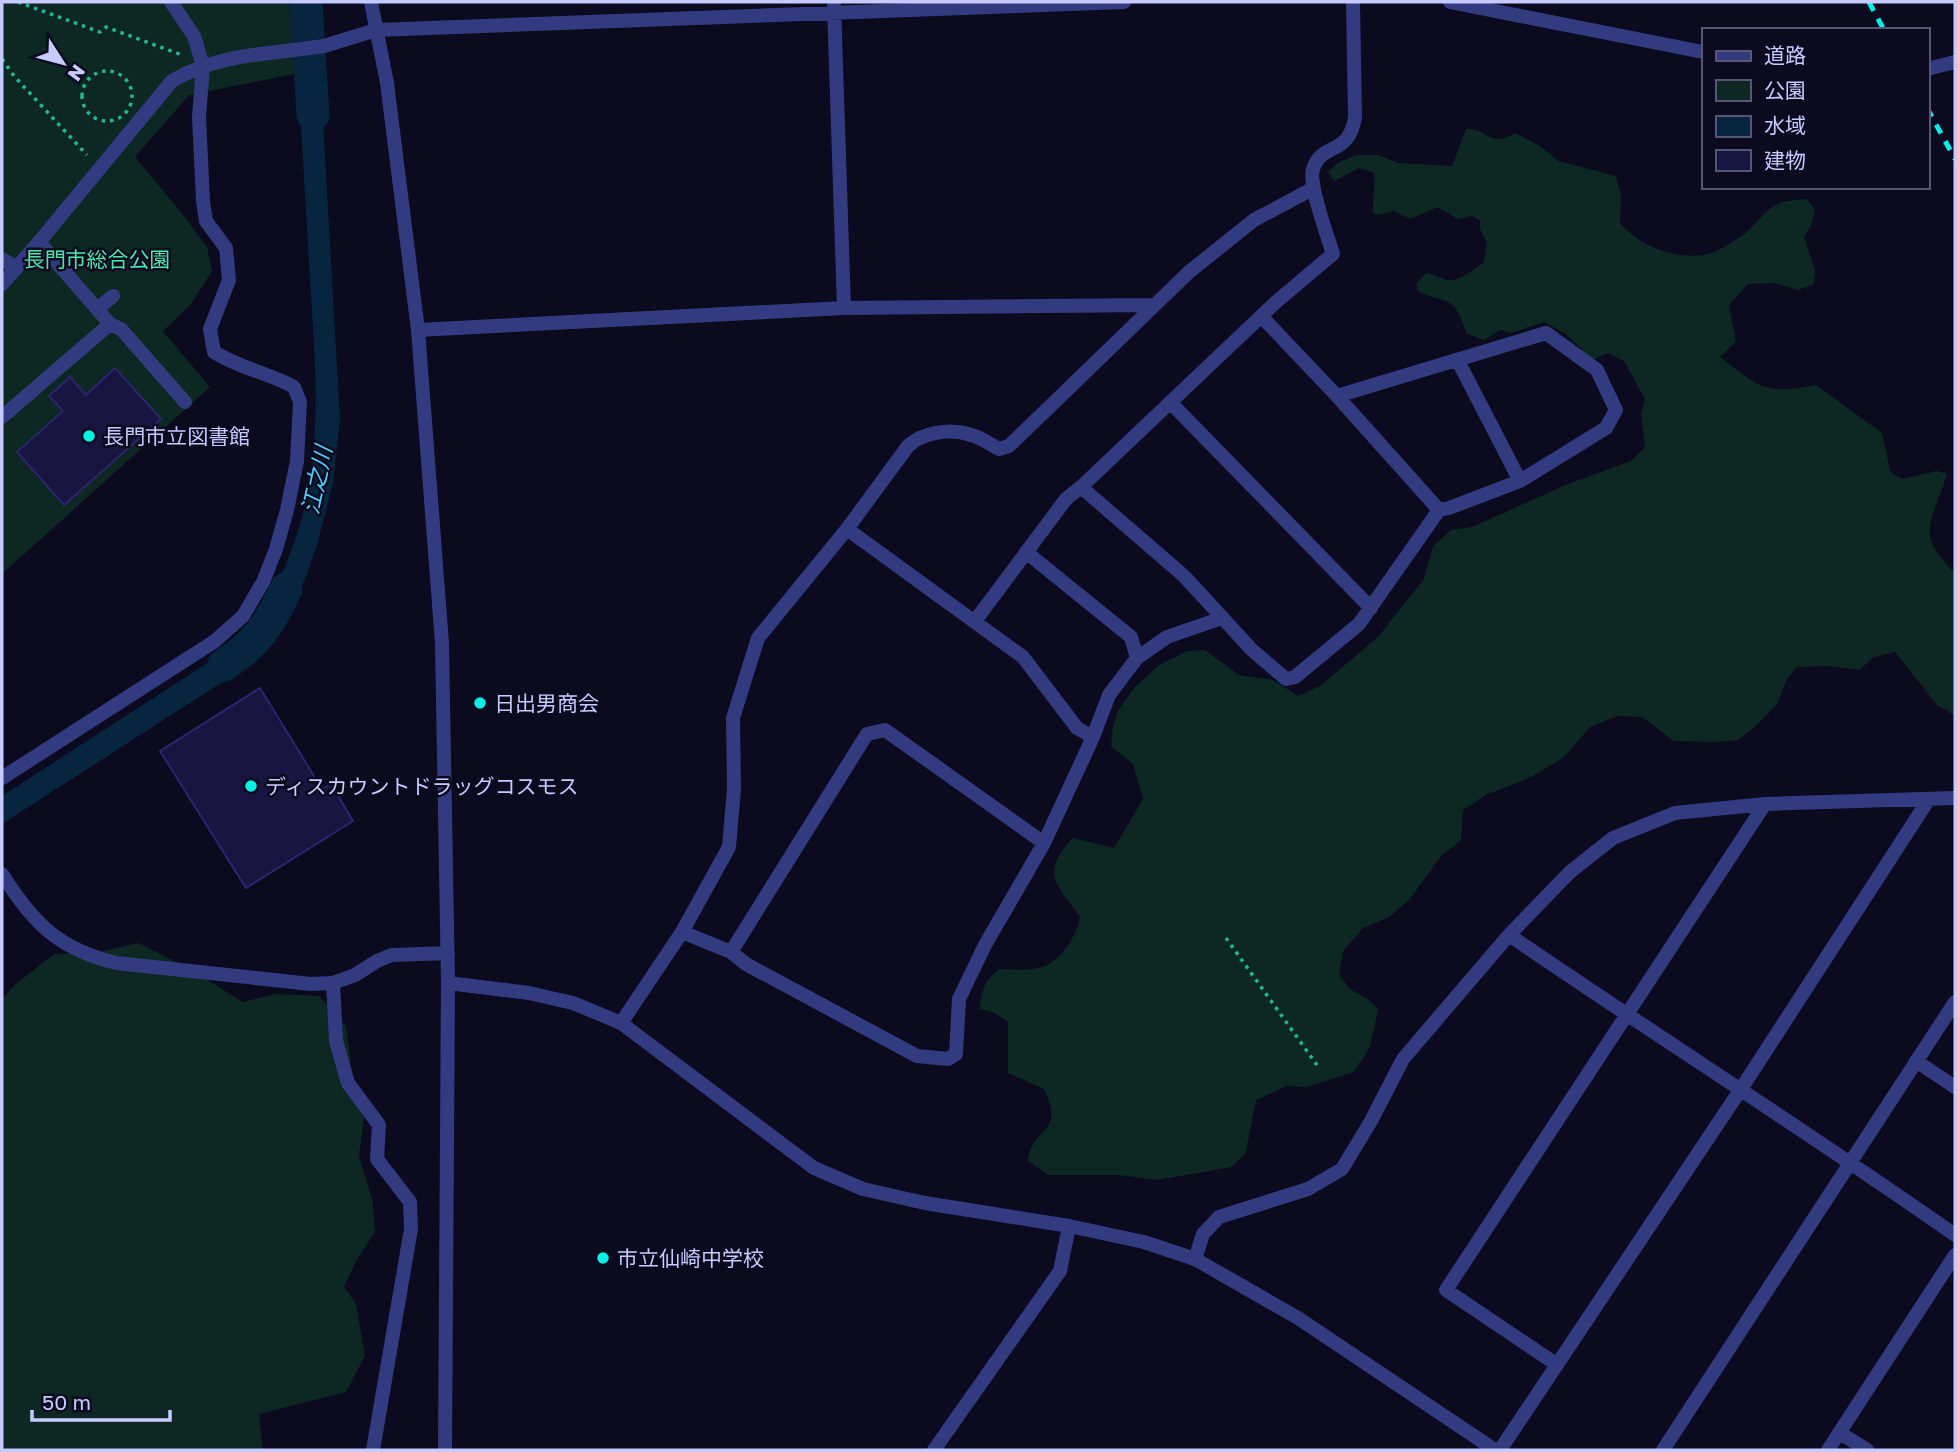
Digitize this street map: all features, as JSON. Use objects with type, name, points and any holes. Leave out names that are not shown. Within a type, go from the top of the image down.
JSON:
[{"type":"street","points":[[2,778],[215,641],[243,616],[276,549],[287,510],[297,461],[300,402],[295,387],[281,379],[229,362],[214,352],[210,329],[229,280],[226,248],[206,221],[203,201],[199,117],[203,65],[194,36],[171,2]]},
{"type":"street","points":[[371,2],[387,83],[418,330],[442,643],[448,953],[445,1450]]},
{"type":"street","points":[[2,284],[172,81],[203,65],[226,58],[324,46],[376,30],[834,7],[1124,2]]},
{"type":"street","points":[[975,621],[1066,499],[1333,254],[1312,176],[1317,161],[1324,153],[1348,140],[1353,130],[1353,2]]},
{"type":"street","points":[[1450,2],[1702,52]]},
{"type":"street","points":[[834,7],[844,308]]},
{"type":"street","points":[[1929,68],[1955,62]]},
{"type":"street","points":[[621,1023],[682,932],[729,847],[734,789],[733,718],[758,638],[847,529],[892,466],[917,438],[933,434],[968,433],[999,449],[1009,446],[1189,272],[1254,220],[1314,188]]},
{"type":"street","points":[[39,242],[110,324],[121,329],[185,402]]},
{"type":"street","points":[[2,259],[17,268]]},
{"type":"street","points":[[97,309],[113,296]]},
{"type":"street","points":[[418,330],[844,308],[1153,305]]},
{"type":"street","points":[[1262,317],[1439,510]]},
{"type":"street","points":[[2,417],[110,324]]},
{"type":"street","points":[[1081,487],[1184,576],[1252,650],[1286,679],[1295,677],[1359,624],[1439,510],[1521,481],[1606,428],[1616,410],[1597,370],[1546,333],[1337,396]]},
{"type":"street","points":[[1458,361],[1521,481]]},
{"type":"street","points":[[1170,401],[1371,608]]},
{"type":"street","points":[[847,529],[1023,657],[1077,728],[1093,737]]},
{"type":"street","points":[[1026,552],[1131,637],[1137,658]]},
{"type":"street","points":[[682,932],[731,952],[746,964],[917,1056],[948,1059],[956,1054],[959,999],[985,945],[1044,843],[1093,737],[1109,695],[1137,658],[1167,637],[1222,618]]},
{"type":"street","points":[[731,952],[867,734],[885,730],[1044,843]]},
{"type":"street","points":[[1195,1259],[1203,1234],[1219,1217],[1308,1189],[1342,1169],[1403,1059],[1509,935],[1570,872],[1614,838],[1675,813],[1765,804],[1955,798]]},
{"type":"street","points":[[448,984],[529,993],[573,1003],[621,1023],[681,1066],[746,1120],[814,1168],[863,1189],[925,1203],[1069,1226],[1144,1242],[1195,1259],[1298,1318],[1497,1450],[1741,1089],[1929,799]]},
{"type":"street","points":[[1556,1364],[1446,1290],[1765,804]]},
{"type":"street","points":[[2,874],[34,919],[59,940],[88,956],[116,963],[311,984],[333,983],[355,975],[392,955],[448,953]]},
{"type":"street","points":[[1509,935],[1852,1163],[1955,1235]]},
{"type":"street","points":[[333,983],[336,1041],[348,1083],[379,1125],[377,1159],[410,1202],[411,1229],[373,1450]]},
{"type":"street","points":[[1663,1450],[1955,1002]]},
{"type":"street","points":[[1916,1061],[1955,1087]]},
{"type":"street","points":[[937,1449],[1060,1271],[1069,1226]]},
{"type":"street","points":[[1828,1450],[1955,1255]]},
{"type":"street","points":[[1840,1433],[1867,1450]]},
{"type":"path","points":[[18,2],[100,32],[106,27],[184,56]]},
{"type":"path","points":[[2,59],[22,85],[87,155]]},
{"type":"path","points":[[117,73],[123,77],[130,89],[131,103],[128,109],[116,119],[101,120],[94,117],[84,106],[83,91],[86,84],[96,74],[117,73]]},
{"type":"path","points":[[1226,938],[1317,1065]]},
{"type":"green space","name":"長門市総合公園","points":[[2,2],[289,2],[295,74],[189,95],[135,157],[207,247],[212,271],[191,304],[163,331],[210,387],[2,574]]},
{"type":"green space","points":[[1466,129],[1480,131],[1495,139],[1515,133],[1540,146],[1558,161],[1616,176],[1621,196],[1620,223],[1637,238],[1669,253],[1692,256],[1714,252],[1743,235],[1774,206],[1786,201],[1807,199],[1815,210],[1812,223],[1804,237],[1815,271],[1814,284],[1798,290],[1774,283],[1748,284],[1729,305],[1736,342],[1720,357],[1754,382],[1773,389],[1816,385],[1882,433],[1890,471],[1902,479],[1937,471],[1947,474],[1932,515],[1930,536],[1942,559],[1955,573],[1955,716],[1937,705],[1895,652],[1872,658],[1860,670],[1829,666],[1797,667],[1787,679],[1777,704],[1738,740],[1674,741],[1642,717],[1618,716],[1590,727],[1563,758],[1529,778],[1488,794],[1463,810],[1461,840],[1441,856],[1410,899],[1389,917],[1363,928],[1343,951],[1339,975],[1350,989],[1378,1009],[1370,1047],[1354,1072],[1307,1087],[1287,1086],[1256,1100],[1246,1152],[1232,1167],[1156,1180],[1119,1175],[1048,1175],[1028,1161],[1035,1141],[1050,1123],[1050,1104],[1044,1089],[1008,1073],[1008,1022],[995,1013],[980,1009],[981,996],[987,982],[999,969],[1040,968],[1063,952],[1076,931],[1080,917],[1055,879],[1054,871],[1062,851],[1072,838],[1114,848],[1143,799],[1133,764],[1111,746],[1118,711],[1133,689],[1159,665],[1187,651],[1205,650],[1239,675],[1273,680],[1298,696],[1320,686],[1378,637],[1424,579],[1433,546],[1451,530],[1472,527],[1568,484],[1631,461],[1645,447],[1641,414],[1645,399],[1624,361],[1608,353],[1592,360],[1566,334],[1544,322],[1511,333],[1501,330],[1484,340],[1467,334],[1458,312],[1450,303],[1418,291],[1416,284],[1426,273],[1453,280],[1484,262],[1487,243],[1480,229],[1480,220],[1472,216],[1457,219],[1438,207],[1410,219],[1394,211],[1378,215],[1373,213],[1374,173],[1359,168],[1334,181],[1328,172],[1339,162],[1357,155],[1379,155],[1398,163],[1452,166]]},
{"type":"green space","points":[[138,943],[183,965],[243,1002],[275,994],[319,996],[346,1026],[353,1080],[364,1118],[359,1156],[373,1203],[375,1232],[356,1261],[344,1287],[356,1304],[365,1356],[346,1392],[259,1414],[263,1450],[2,1450],[2,999],[16,984],[54,954],[99,952]]},
{"type":"water","points":[[293,2],[316,2],[317,20],[295,24]]},
{"type":"water","points":[[320,68],[340,420],[333,483],[317,545],[305,579],[275,636],[256,619],[280,577],[306,502],[304,499],[310,474],[315,424],[315,373],[299,92],[304,91],[305,71]]},
{"type":"water","points":[[248,629],[267,644],[241,670],[2,824],[2,796],[209,662],[231,647]]},
{"type":"building","name":"長門市立図書館","points":[[115,368],[161,419],[64,505],[17,452],[63,411],[49,396],[70,377],[86,395]]},
{"type":"building","name":"ディスカウントドラッグコスモス","points":[[260,688],[322,789],[331,784],[353,821],[246,888],[160,751]]},
{"type":"waterway","name":"江之川","points":[[306,2],[313,115]]},
{"type":"waterway","name":"江之川","points":[[224,665],[261,632],[286,589]]},
{"type":"railway","points":[[1869,2],[1883,28]]},
{"type":"railway","points":[[1929,112],[1955,159]]},
{"type":"place","name":"長門市立図書館","points":[[89,436]]},
{"type":"place","name":"日出男商会","points":[[480,703]]},
{"type":"place","name":"ディスカウントドラッグコスモス","points":[[251,786]]},
{"type":"place","name":"市立仙崎中学校","points":[[603,1258]]}]
